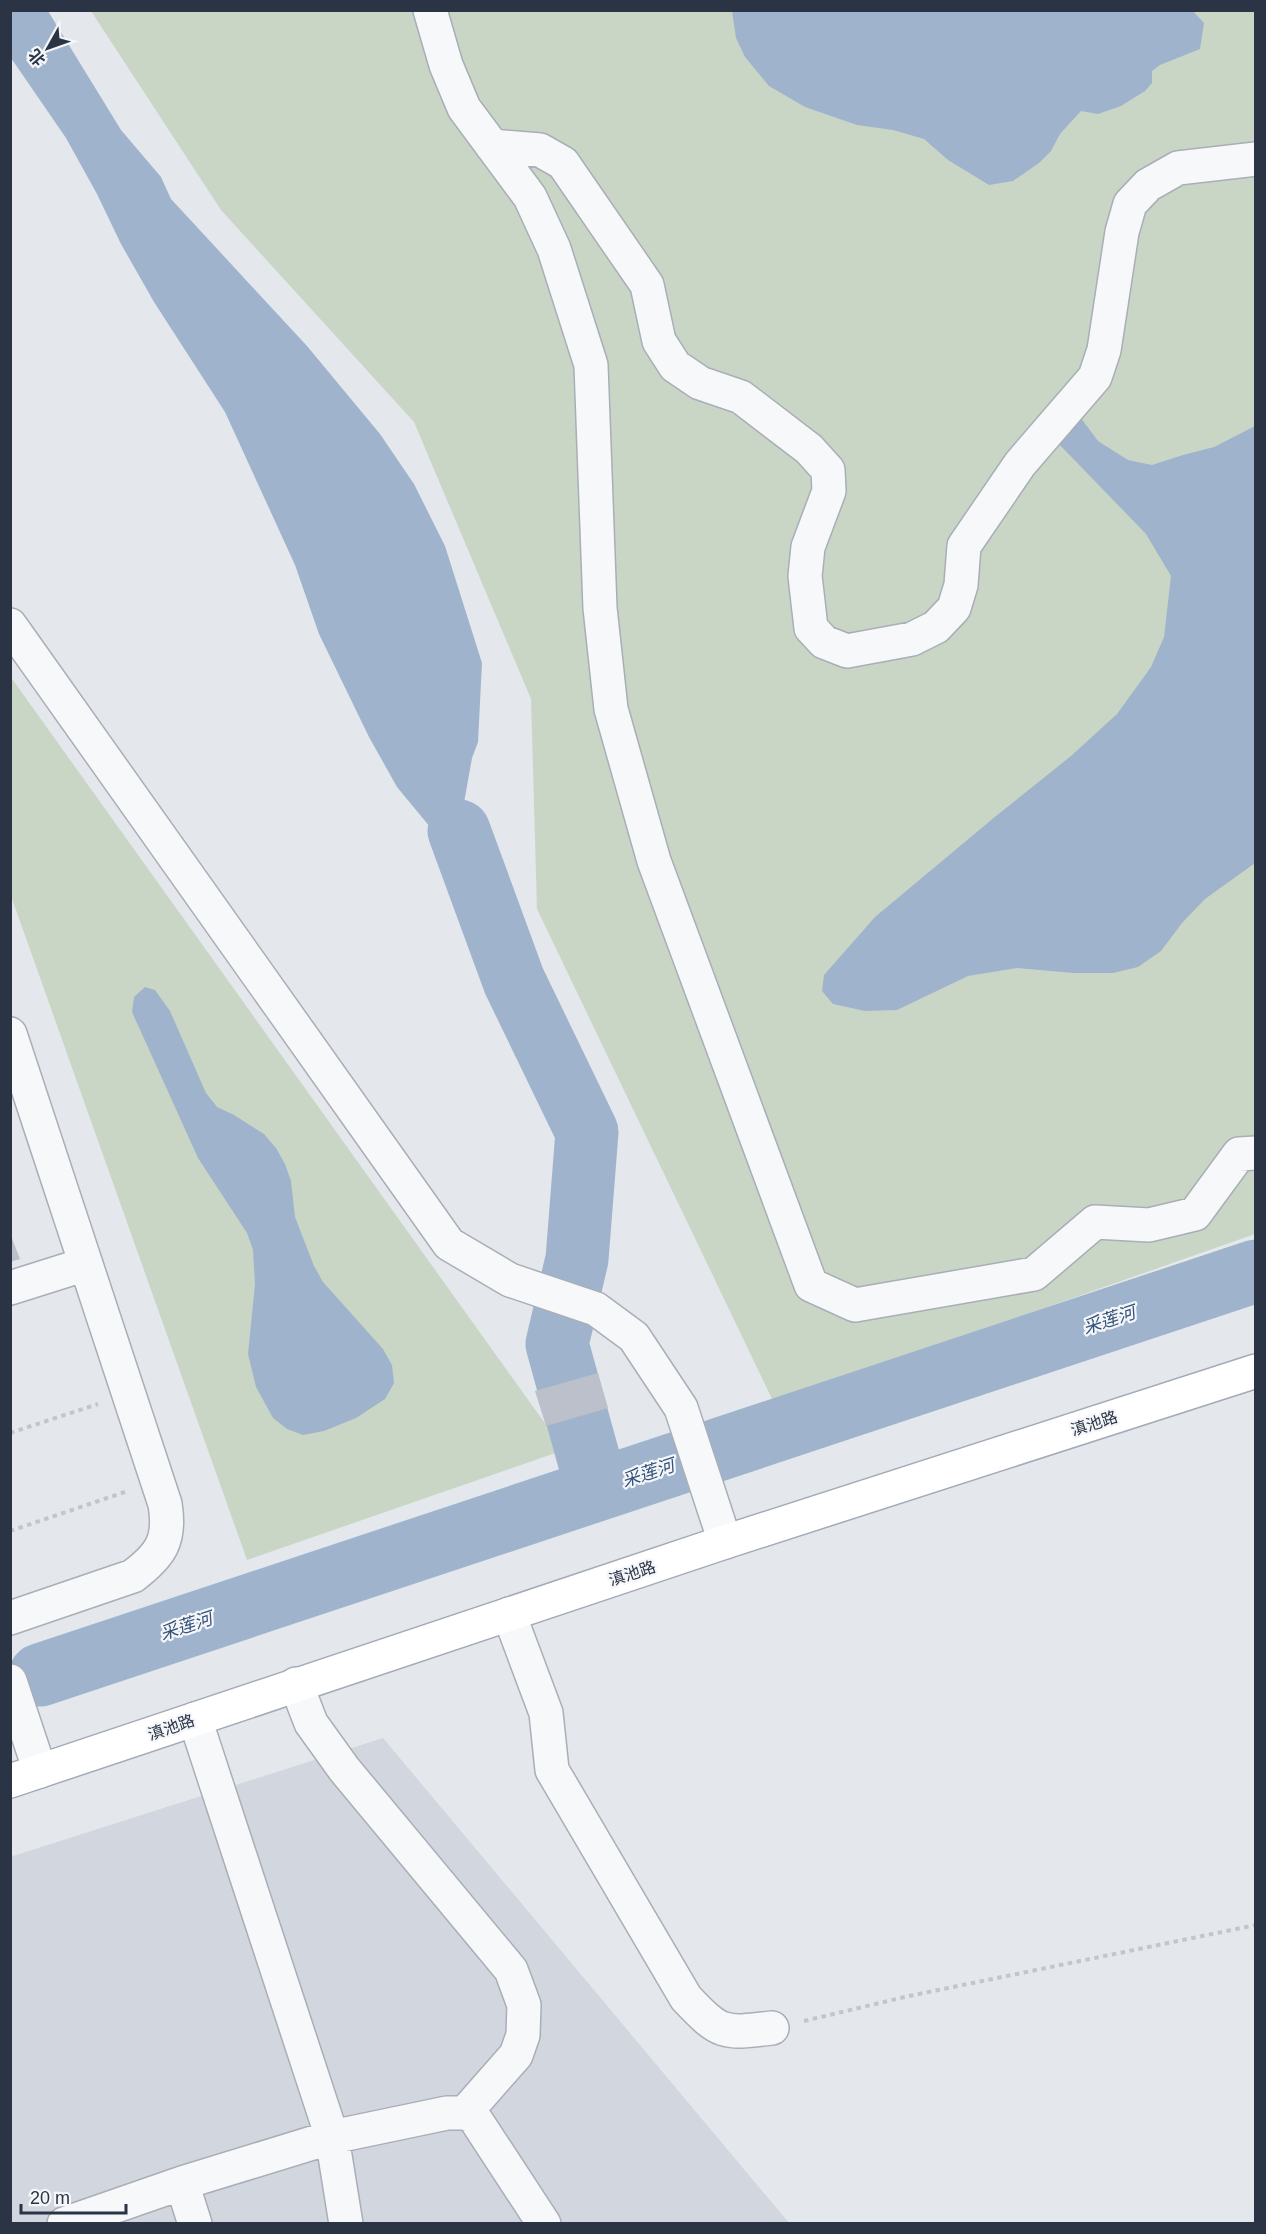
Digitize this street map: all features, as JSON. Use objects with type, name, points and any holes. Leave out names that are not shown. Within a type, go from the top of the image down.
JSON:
[{"type":"main road","name":"滇池路","points":[[25,1776],[725,1542],[1256,1371]]},
{"type":"lane","points":[[430,10],[446,65],[464,108],[530,197],[554,249],[591,364],[600,608],[611,709],[654,861],[812,1285],[855,1305],[1034,1274],[1095,1222],[1149,1225],[1195,1214],[1239,1154],[1256,1153]]},
{"type":"lane","points":[[492,146],[540,150],[563,163],[647,285],[659,341],[675,366],[700,383],[741,397],[809,449],[828,470],[829,491],[808,547],[804,576],[811,628],[824,642],[847,651],[912,639],[936,627],[954,608],[961,585],[964,546],[1020,464],[1095,377],[1104,350],[1122,232],[1130,204],[1148,185],[1179,168],[1256,159]]},
{"type":"lane","points":[[10,625],[449,1244],[510,1280],[596,1309],[634,1337],[681,1408],[725,1542]]},
{"type":"lane","points":[[10,1034],[129,1393],[168,1521],[160,1550],[149,1564],[133,1576],[10,1617]]},
{"type":"lane","points":[[10,1288],[86,1264]]},
{"type":"lane","points":[[509,1614],[546,1713],[552,1770],[686,1998],[710,2023],[726,2031],[743,2032],[772,2028]]},
{"type":"lane","points":[[10,1682],[25,1776]]},
{"type":"lane","points":[[296,1684],[311,1723],[344,1769],[511,1970],[524,2005],[523,2035],[516,2055],[465,2113]]},
{"type":"lane","points":[[195,1719],[332,2137],[346,2223]]},
{"type":"lane","points":[[64,2223],[182,2183],[332,2137],[447,2113],[465,2113],[474,2117],[544,2223]]},
{"type":"lane","points":[[182,2183],[195,2223]]},
{"type":"path","points":[[10,1433],[129,1393]]},
{"type":"path","points":[[10,1531],[157,1481]]},
{"type":"path","points":[[772,2028],[909,1996],[1256,1925]]},
{"type":"shaded area","points":[[383,1738],[789,2223],[11,2223],[10,1857]]},
{"type":"green space","points":[[91,11],[1255,11],[1255,1234],[774,1403],[537,909],[531,699],[414,422],[221,210]]},
{"type":"green space","points":[[10,676],[564,1450],[247,1560],[11,896]]},
{"type":"water","points":[[11,10],[48,11],[121,130],[161,177],[171,199],[307,346],[380,434],[414,484],[445,546],[482,663],[478,742],[472,758],[459,831],[446,842],[435,833],[397,787],[369,737],[319,634],[295,565],[225,412],[154,302],[66,138],[11,58]]},
{"type":"water","points":[[1192,10],[1204,23],[1200,49],[1160,65],[1152,71],[1152,83],[1145,91],[1121,106],[1098,114],[1081,111],[1060,134],[1051,151],[1039,163],[1013,181],[989,185],[948,160],[924,139],[893,130],[857,125],[805,107],[769,86],[745,57],[736,38],[732,11]]},
{"type":"water","points":[[1078,414],[1098,441],[1128,460],[1152,465],[1214,447],[1255,426],[1255,863],[1205,899],[1182,923],[1161,951],[1138,967],[1113,973],[1073,973],[1017,968],[968,976],[897,1010],[865,1011],[833,1004],[822,991],[824,975],[875,917],[1071,756],[1117,714],[1151,667],[1164,637],[1171,576],[1146,534],[1055,440]]},
{"type":"water","points":[[145,987],[155,990],[170,1011],[206,1093],[217,1107],[264,1134],[276,1148],[291,1181],[295,1217],[314,1266],[323,1282],[383,1349],[392,1365],[394,1383],[385,1399],[356,1418],[324,1431],[303,1435],[287,1429],[273,1418],[256,1387],[248,1354],[255,1284],[253,1250],[247,1233],[198,1158],[132,1012],[134,997]]},
{"type":"building","points":[[10,1233],[20,1259],[10,1262]]},
{"type":"building","points":[[598,1373],[608,1408],[546,1426],[535,1391]]},
{"type":"waterway","points":[[459,831],[514,981],[587,1132],[577,1259],[557,1344],[597,1489]]},
{"type":"waterway","name":"采莲河","points":[[40,1675],[1256,1271]]}]
